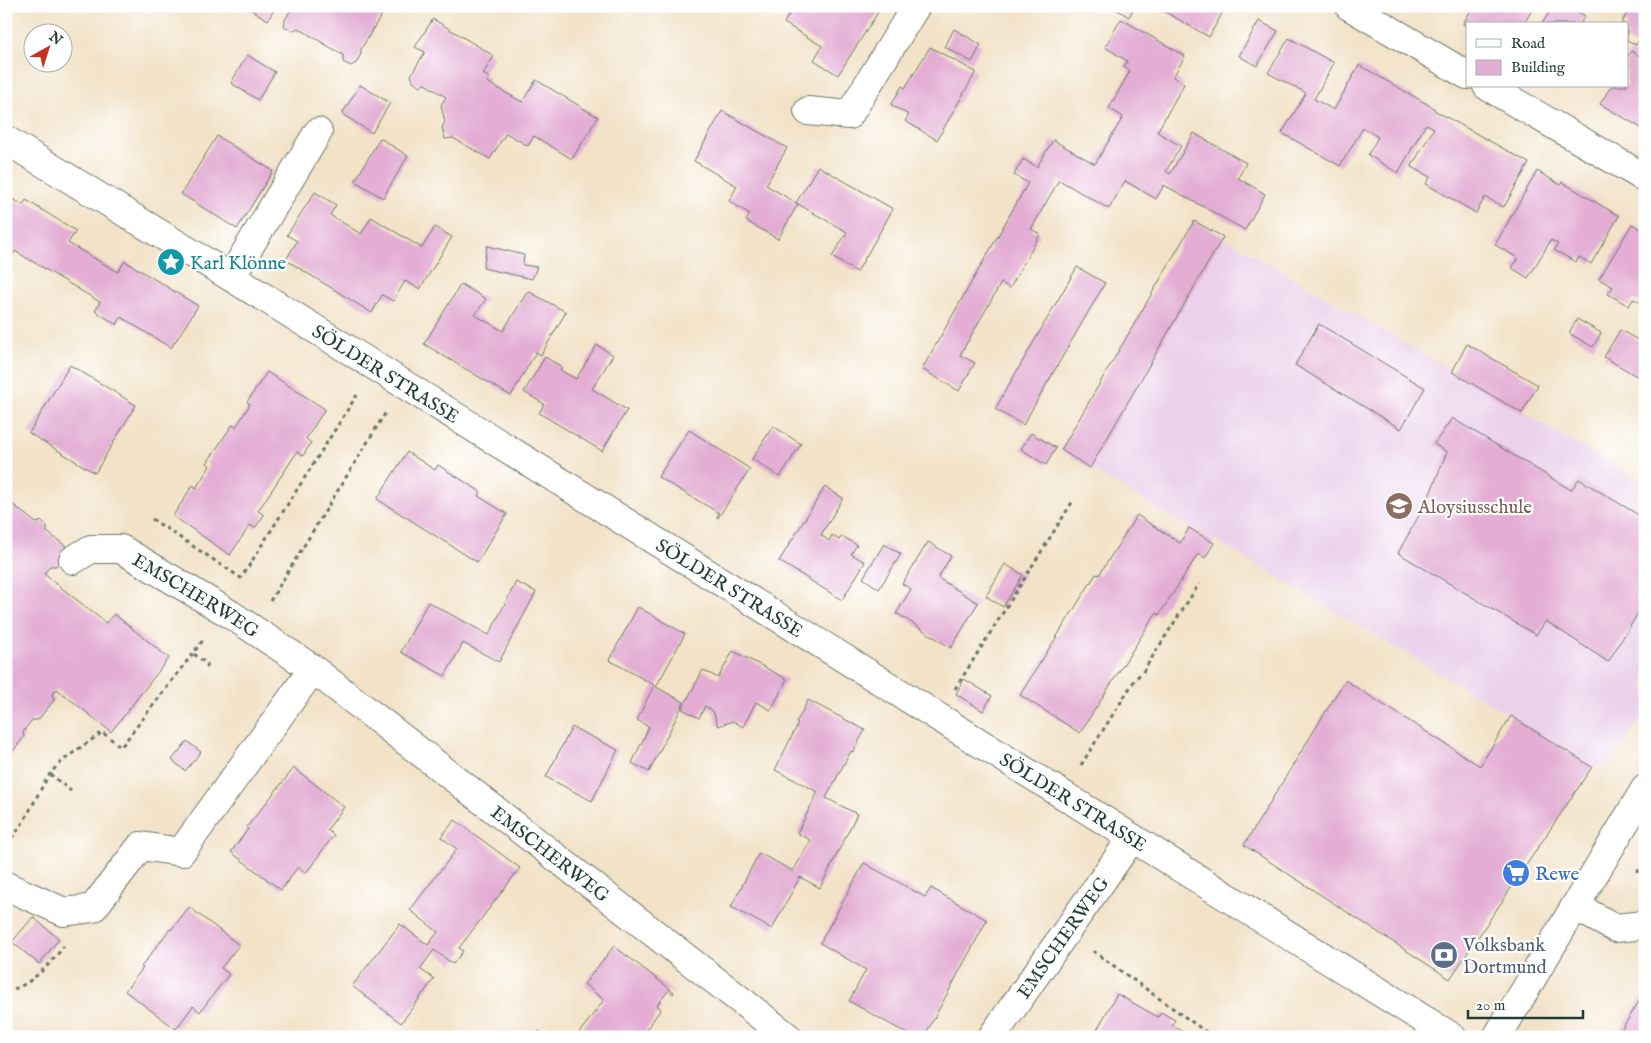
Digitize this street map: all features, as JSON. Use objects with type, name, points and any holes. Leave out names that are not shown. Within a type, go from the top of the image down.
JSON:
[{"type":"street","points":[[808,111],[850,115],[916,6]]},
{"type":"street","points":[[1349,6],[1466,74]]},
{"type":"street","points":[[1490,88],[1645,178]]},
{"type":"street","points":[[232,277],[318,132]]},
{"type":"street","name":"SÖLDER STRASSE","points":[[6,140],[232,277],[1452,1037]]},
{"type":"street","name":"EMSCHERWEG","points":[[73,560],[91,549],[121,549],[254,629],[313,669],[788,1037]]},
{"type":"street","points":[[6,886],[64,912],[93,908],[141,846],[181,852],[313,669]]},
{"type":"street","points":[[1497,1037],[1645,789]]},
{"type":"street","name":"EMSCHERWEG","points":[[992,1037],[1132,838]]},
{"type":"street","points":[[1575,906],[1615,928],[1645,925]]},
{"type":"path","points":[[152,519],[240,578],[375,367]]},
{"type":"path","points":[[254,629],[404,384]]},
{"type":"path","points":[[937,716],[979,653],[1073,501]]},
{"type":"path","points":[[1063,794],[1136,678],[1142,673],[1199,584]]},
{"type":"path","points":[[6,844],[19,828],[50,774],[67,757],[102,732],[120,747],[194,654],[212,628],[217,606]]},
{"type":"path","points":[[194,654],[207,664],[208,671]]},
{"type":"path","points":[[50,774],[72,791]]},
{"type":"path","points":[[6,990],[30,981],[54,960],[93,908]]},
{"type":"path","points":[[1066,932],[1213,1037]]},
{"type":"shaded area","name":"Aloysiusschule","points":[[1223,237],[1645,484],[1645,713],[1610,763],[1592,767],[1508,714],[1090,468]]},
{"type":"building","points":[[244,6],[276,6],[268,20]]},
{"type":"building","points":[[296,6],[387,6],[361,49],[361,54],[356,63],[351,66],[343,62],[343,55],[298,28],[292,31],[284,26],[290,11],[295,9]]},
{"type":"building","points":[[794,6],[882,6],[838,75],[814,60],[822,46],[784,23]]},
{"type":"building","points":[[1111,6],[1135,6],[1129,17]]},
{"type":"building","points":[[1155,6],[1226,6],[1209,37]]},
{"type":"building","points":[[1473,6],[1534,6],[1525,22],[1466,22],[1466,26],[1463,24]]},
{"type":"building","points":[[1553,6],[1568,6],[1585,16],[1581,22],[1543,22]]},
{"type":"building","points":[[1631,6],[1645,8],[1645,29],[1636,45],[1628,41],[1628,22],[1622,22]]},
{"type":"building","points":[[433,19],[494,56],[483,74],[490,78],[487,82],[522,102],[536,80],[598,117],[572,159],[534,136],[528,146],[506,133],[490,159],[453,138],[445,139],[442,127],[445,122],[441,105],[446,97],[425,84],[420,86],[413,81],[411,75],[425,52],[415,47]]},
{"type":"building","points":[[1121,19],[1185,56],[1173,77],[1184,84],[1157,132],[1181,146],[1166,171],[1170,174],[1194,133],[1246,163],[1238,178],[1265,194],[1245,230],[1164,185],[1156,199],[1125,181],[1109,209],[1059,180],[1031,229],[1040,234],[1010,288],[1001,283],[960,355],[975,363],[959,391],[922,369],[1028,183],[1014,175],[1023,159],[1037,167],[1053,140],[1095,164],[1123,117],[1109,108],[1130,71],[1124,67],[1127,61],[1105,47]]},
{"type":"building","points":[[1259,21],[1278,31],[1257,66],[1239,56]]},
{"type":"building","points":[[954,29],[981,45],[972,62],[945,47]]},
{"type":"building","points":[[1289,38],[1334,63],[1314,99],[1334,110],[1359,65],[1434,108],[1434,110],[1529,163],[1504,207],[1485,197],[1476,213],[1426,184],[1430,177],[1411,167],[1434,128],[1426,124],[1398,173],[1368,155],[1378,137],[1363,128],[1340,166],[1282,133],[1306,93],[1268,73]]},
{"type":"building","points":[[930,47],[976,72],[937,140],[905,121],[909,115],[891,105],[902,86],[905,88]]},
{"type":"building","points":[[1631,51],[1645,59],[1645,130],[1600,104],[1610,88],[1628,88],[1628,56]]},
{"type":"building","points":[[247,55],[275,72],[258,100],[231,83]]},
{"type":"building","points":[[360,85],[390,103],[372,133],[342,114]]},
{"type":"building","points":[[722,111],[787,148],[766,185],[798,204],[778,239],[746,221],[750,214],[729,201],[737,186],[694,161]]},
{"type":"building","points":[[217,136],[273,171],[237,229],[181,194]]},
{"type":"building","points":[[380,138],[408,156],[383,198],[355,181]]},
{"type":"building","points":[[818,166],[893,209],[857,272],[832,257],[847,232],[796,203]]},
{"type":"building","points":[[1537,171],[1561,185],[1562,182],[1619,216],[1591,264],[1579,257],[1576,262],[1554,250],[1558,244],[1551,240],[1528,278],[1512,268],[1518,258],[1495,245]]},
{"type":"building","points":[[315,192],[336,205],[330,215],[361,234],[371,217],[422,248],[435,227],[452,237],[420,289],[405,281],[393,301],[382,295],[372,313],[286,260],[297,241],[287,235]]},
{"type":"building","points":[[6,195],[23,205],[26,200],[76,231],[68,243],[118,272],[125,261],[198,306],[171,348],[121,317],[117,325],[95,311],[100,302],[15,251],[6,265]]},
{"type":"building","points":[[1194,221],[1223,237],[1090,468],[1061,450]]},
{"type":"building","points":[[1632,224],[1645,231],[1645,305],[1633,299],[1629,306],[1608,294],[1613,287],[1599,279]]},
{"type":"building","points":[[487,246],[524,255],[523,265],[537,267],[532,279],[483,268]]},
{"type":"building","points":[[1077,267],[1105,283],[1023,425],[995,409]]},
{"type":"building","points":[[461,284],[486,299],[475,315],[503,331],[528,291],[566,312],[541,355],[536,352],[511,396],[424,344]]},
{"type":"building","points":[[1577,319],[1601,333],[1593,347],[1569,333]]},
{"type":"building","points":[[1319,324],[1425,388],[1401,429],[1295,365]]},
{"type":"building","points":[[1620,330],[1645,344],[1645,381],[1604,357]]},
{"type":"building","points":[[1467,344],[1538,385],[1522,413],[1452,372]]},
{"type":"building","points":[[597,345],[613,355],[592,389],[627,410],[602,451],[539,413],[544,404],[524,392],[545,357],[562,367],[560,370],[576,379]]},
{"type":"building","points":[[70,365],[136,405],[95,473],[29,433]]},
{"type":"building","points":[[267,372],[325,409],[306,439],[311,443],[303,456],[297,452],[258,511],[264,515],[255,528],[250,525],[230,555],[173,516],[193,485],[196,488],[210,466],[207,463],[232,425],[236,427],[250,404],[247,402]]},
{"type":"building","name":"Aloysiusschule","points":[[1452,418],[1571,490],[1579,479],[1645,519],[1645,602],[1608,662],[1546,621],[1536,635],[1398,553],[1427,501],[1447,452],[1434,444]]},
{"type":"building","points":[[773,426],[801,444],[780,477],[752,459]]},
{"type":"building","points":[[689,430],[750,469],[718,518],[719,513],[658,477]]},
{"type":"building","points":[[1031,433],[1056,448],[1046,465],[1021,449]]},
{"type":"building","points":[[407,452],[435,470],[438,465],[481,492],[478,496],[507,514],[477,562],[377,499]]},
{"type":"building","points":[[825,487],[843,498],[821,535],[829,541],[832,535],[839,540],[842,536],[857,545],[851,554],[865,562],[842,600],[779,561]]},
{"type":"building","points":[[6,499],[36,523],[42,521],[47,526],[47,532],[66,546],[60,554],[61,560],[56,566],[50,566],[44,574],[106,623],[114,614],[169,658],[111,732],[57,689],[52,694],[54,700],[38,720],[32,720],[23,732],[24,737],[10,755],[6,755]]},
{"type":"building","points":[[1137,515],[1180,543],[1189,528],[1214,543],[1205,558],[1198,554],[1159,615],[1156,613],[1080,733],[1020,695],[1096,574],[1099,575]]},
{"type":"building","points":[[928,542],[951,556],[938,578],[978,603],[951,648],[896,614],[911,589],[902,584]]},
{"type":"building","points":[[884,544],[901,554],[879,589],[863,578]]},
{"type":"building","points":[[1005,564],[1023,575],[1003,607],[986,596]]},
{"type":"building","points":[[516,582],[536,592],[499,662],[463,643],[445,676],[401,652],[428,602],[489,635]]},
{"type":"building","points":[[638,607],[685,634],[656,687],[684,702],[649,772],[632,763],[649,727],[637,720],[654,685],[609,660]]},
{"type":"building","points":[[733,651],[787,679],[771,710],[756,702],[743,727],[733,721],[718,726],[713,711],[705,706],[699,718],[682,709],[703,670],[718,678]]},
{"type":"building","points":[[964,679],[992,696],[983,711],[956,694]]},
{"type":"building","points":[[1345,680],[1480,766],[1511,716],[1592,767],[1450,979],[1244,845]]},
{"type":"building","points":[[808,700],[865,730],[853,752],[851,751],[826,798],[857,814],[820,888],[800,877],[772,929],[731,907],[759,853],[793,871],[811,840],[797,833],[818,792],[775,770]]},
{"type":"building","points":[[572,727],[618,750],[592,801],[546,777]]},
{"type":"building","points":[[187,741],[201,752],[185,771],[172,760]]},
{"type":"building","points":[[294,768],[344,807],[327,830],[334,835],[306,873],[298,867],[281,890],[231,852],[248,829],[246,828]]},
{"type":"building","points":[[455,820],[520,868],[459,948],[463,951],[453,964],[434,950],[420,969],[434,979],[401,1023],[352,986],[400,924],[428,945],[438,932],[410,910],[457,849],[441,837]]},
{"type":"building","points":[[864,863],[925,897],[931,888],[987,920],[924,1037],[913,1037],[849,1001],[866,970],[820,943]]},
{"type":"building","points":[[189,907],[239,945],[221,968],[229,974],[200,1012],[193,1006],[176,1029],[125,991],[143,968],[141,967]]},
{"type":"building","points":[[33,917],[59,939],[39,964],[12,942]]},
{"type":"building","points":[[614,946],[674,992],[673,994],[669,990],[657,1005],[661,1009],[641,1037],[576,1037],[604,1000],[584,984]]},
{"type":"building","points":[[1117,994],[1158,1017],[1161,1012],[1175,1020],[1172,1025],[1192,1037],[1093,1037]]},
{"type":"building","points":[[1643,995],[1645,996],[1645,1037],[1617,1037]]},
{"type":"building","points":[[539,1031],[547,1037],[535,1037]]},
{"type":"place","name":"Karl Klönne","points":[[171,262]]},
{"type":"place","name":"Aloysiusschule","points":[[1399,506]]},
{"type":"place","name":"Rewe","points":[[1516,873]]},
{"type":"place","name":"Volksbank Dortmund","points":[[1444,955]]}]
